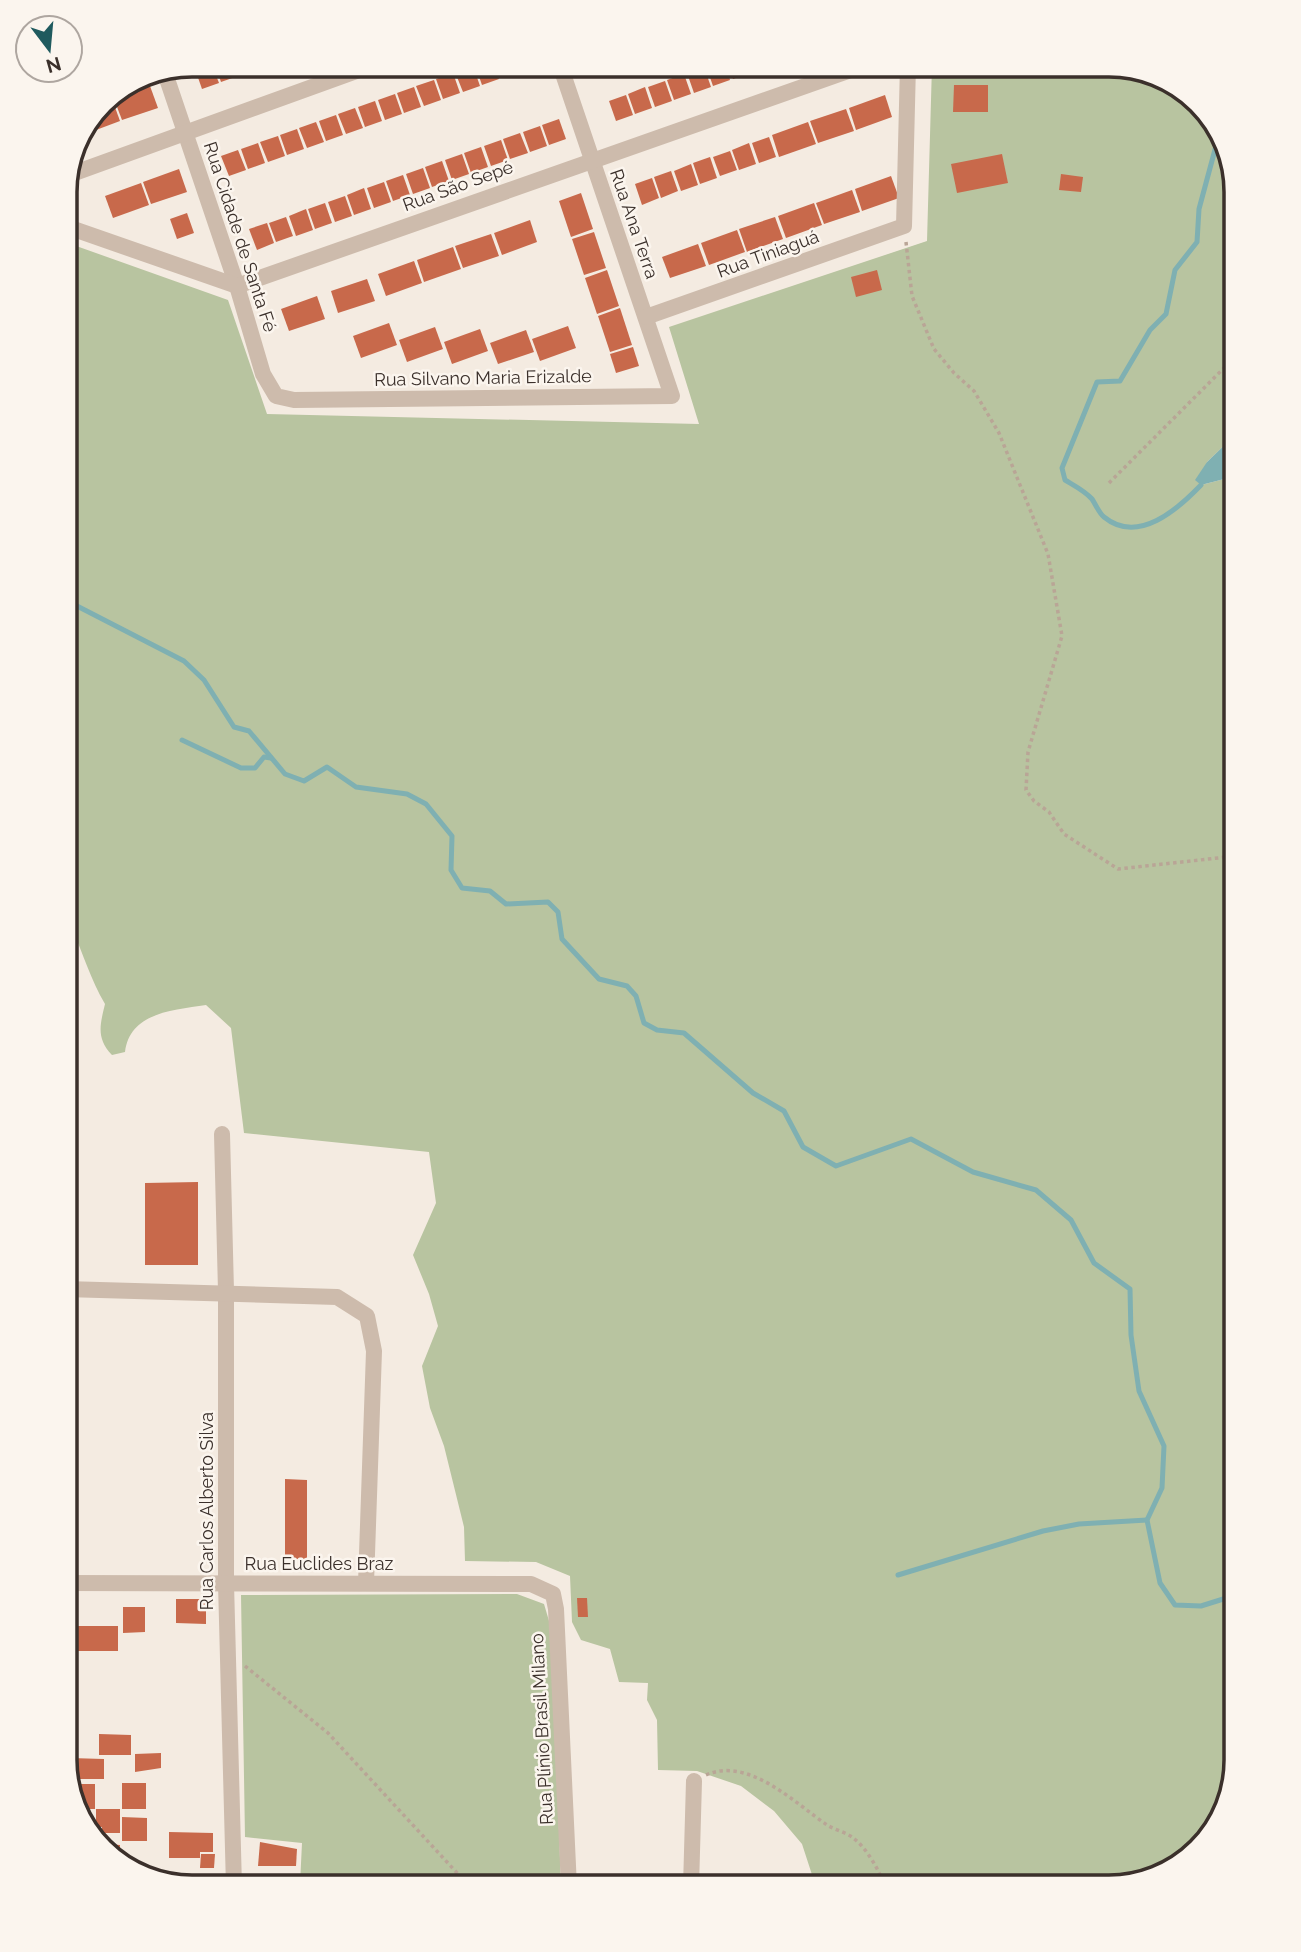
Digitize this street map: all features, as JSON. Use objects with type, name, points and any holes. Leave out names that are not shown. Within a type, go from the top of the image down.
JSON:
[{"type":"street","points":[[79,172],[340,77]]},
{"type":"street","name":"Rua Ana Terra","points":[[564,77],[672,396]]},
{"type":"street","name":"Rua São Sepé","points":[[237,286],[830,77]]},
{"type":"street","points":[[904,226],[908,77]]},
{"type":"street","name":"Rua Cidade de Santa Fé","points":[[167,80],[270,389],[276,396],[294,400]]},
{"type":"street","name":"Rua Tiniaguá","points":[[646,317],[904,226]]},
{"type":"street","points":[[77,230],[237,286]]},
{"type":"street","name":"Rua Silvano Maria Erizalde","points":[[294,400],[672,396]]},
{"type":"street","name":"Rua Carlos Alberto Silva","points":[[222,1134],[226,1291],[226,1583],[234,1875]]},
{"type":"street","points":[[77,1289],[226,1291],[337,1297],[367,1315],[374,1351],[366,1583]]},
{"type":"street","name":"Rua Euclides Braz","points":[[77,1583],[531,1584]]},
{"type":"street","name":"Rua Plínio Brasil Milano","points":[[531,1584],[552,1594],[556,1609],[568,1875]]},
{"type":"street","points":[[691,1875],[694,1781]]},
{"type":"path","points":[[904,226],[912,296],[934,349],[974,391],[999,433],[1048,554],[1062,636],[1028,752],[1026,790],[1034,801],[1049,812],[1065,834],[1118,869],[1224,857]]},
{"type":"path","points":[[1109,483],[1224,368]]},
{"type":"path","points":[[228,1646],[252,1673],[328,1733],[459,1875]]},
{"type":"path","points":[[694,1781],[712,1773],[745,1773],[852,1838],[880,1875]]},
{"type":"green space","points":[[932,77],[1117,77],[1139,81],[1167,92],[1190,111],[1209,134],[1220,162],[1224,192],[1224,446],[1207,462],[1201,485],[1224,479],[1224,1760],[1220,1790],[1209,1818],[1200,1830],[1167,1860],[1124,1874],[812,1875],[802,1844],[774,1811],[741,1786],[697,1771],[658,1770],[657,1720],[647,1700],[648,1683],[619,1682],[610,1649],[581,1640],[572,1622],[570,1576],[536,1562],[465,1561],[464,1527],[444,1446],[430,1408],[422,1366],[438,1326],[429,1294],[413,1255],[436,1203],[429,1152],[244,1133],[231,1028],[206,1005],[155,1015],[135,1028],[125,1052],[112,1055],[101,1037],[105,1004],[77,941],[77,246],[228,300],[267,414],[699,424],[669,327],[927,241]]},
{"type":"green space","points":[[517,1594],[544,1604],[552,1631],[561,1875],[300,1875],[302,1843],[245,1837],[241,1595]]},
{"type":"water","points":[[1224,446],[1224,479],[1201,485],[1195,480],[1207,462]]},
{"type":"building","points":[[198,77],[217,77],[219,83],[202,89]]},
{"type":"building","points":[[219,77],[235,77],[221,82]]},
{"type":"building","points":[[454,77],[460,93],[443,99],[436,79]]},
{"type":"building","points":[[457,77],[477,77],[480,86],[463,92]]},
{"type":"building","points":[[479,77],[498,77],[499,79],[482,85]]},
{"type":"building","points":[[685,77],[691,94],[674,100],[667,80]]},
{"type":"building","points":[[688,77],[708,77],[711,87],[694,93]]},
{"type":"building","points":[[710,77],[729,77],[730,80],[713,86]]},
{"type":"building","points":[[434,80],[441,100],[424,106],[416,86]]},
{"type":"building","points":[[665,81],[672,101],[655,107],[648,87]]},
{"type":"building","points":[[954,85],[988,85],[988,112],[953,112]]},
{"type":"building","points":[[150,86],[158,108],[122,120],[117,106]]},
{"type":"building","points":[[414,87],[421,107],[404,113],[397,93]]},
{"type":"building","points":[[645,87],[652,108],[635,114],[628,94]]},
{"type":"building","points":[[395,94],[402,114],[385,120],[378,100]]},
{"type":"building","points":[[626,95],[633,115],[616,121],[609,101]]},
{"type":"building","points":[[885,95],[892,117],[856,130],[849,108]]},
{"type":"building","points":[[375,101],[382,121],[365,127],[358,107]]},
{"type":"building","points":[[115,107],[120,121],[95,130]]},
{"type":"building","points":[[355,108],[363,128],[346,134],[338,114]]},
{"type":"building","points":[[846,109],[854,131],[818,143],[810,121]]},
{"type":"building","points":[[336,115],[343,135],[326,141],[319,121]]},
{"type":"building","points":[[559,119],[566,139],[549,145],[542,125]]},
{"type":"building","points":[[316,122],[324,142],[307,148],[299,128]]},
{"type":"building","points":[[808,122],[816,144],[779,157],[772,135]]},
{"type":"building","points":[[540,126],[547,146],[530,152],[523,132]]},
{"type":"building","points":[[297,129],[304,149],[287,155],[280,135]]},
{"type":"building","points":[[520,133],[528,153],[510,159],[503,139]]},
{"type":"building","points":[[278,136],[285,156],[268,162],[260,142]]},
{"type":"building","points":[[769,137],[776,157],[759,163],[752,143]]},
{"type":"building","points":[[501,140],[508,160],[491,166],[484,146]]},
{"type":"building","points":[[258,143],[265,163],[248,169],[241,149]]},
{"type":"building","points":[[749,143],[756,164],[739,170],[732,150]]},
{"type":"building","points":[[481,147],[488,167],[471,173],[464,153]]},
{"type":"building","points":[[238,150],[246,170],[229,176],[221,156]]},
{"type":"building","points":[[730,151],[737,170],[720,176],[713,157]]},
{"type":"building","points":[[462,154],[469,174],[452,180],[445,160]]},
{"type":"building","points":[[1002,154],[1008,183],[957,193],[951,164]]},
{"type":"building","points":[[710,157],[717,178],[700,184],[693,163]]},
{"type":"building","points":[[442,161],[449,181],[432,187],[425,167]]},
{"type":"building","points":[[691,164],[698,185],[681,191],[674,171]]},
{"type":"building","points":[[423,168],[430,188],[413,194],[406,174]]},
{"type":"building","points":[[179,169],[187,192],[151,204],[143,182]]},
{"type":"building","points":[[671,171],[678,191],[661,198],[654,177]]},
{"type":"building","points":[[1061,174],[1083,177],[1081,192],[1059,190]]},
{"type":"building","points":[[403,175],[410,195],[393,201],[386,181]]},
{"type":"building","points":[[891,176],[899,198],[862,211],[855,189]]},
{"type":"building","points":[[652,178],[659,198],[642,205],[635,184]]},
{"type":"building","points":[[384,182],[391,202],[374,208],[367,188]]},
{"type":"building","points":[[141,183],[149,205],[113,218],[105,196]]},
{"type":"building","points":[[364,188],[371,209],[354,215],[347,195]]},
{"type":"building","points":[[852,190],[860,212],[824,224],[816,203]]},
{"type":"building","points":[[581,193],[593,229],[571,237],[559,201]]},
{"type":"building","points":[[345,196],[352,216],[335,222],[328,202]]},
{"type":"building","points":[[325,203],[332,223],[315,229],[308,209]]},
{"type":"building","points":[[814,203],[822,225],[786,238],[778,216]]},
{"type":"building","points":[[306,209],[313,230],[296,236],[289,216]]},
{"type":"building","points":[[187,213],[194,233],[177,239],[170,219]]},
{"type":"building","points":[[286,217],[293,236],[276,242],[269,223]]},
{"type":"building","points":[[775,217],[783,239],[747,252],[739,229]]},
{"type":"building","points":[[530,220],[537,242],[502,255],[494,233]]},
{"type":"building","points":[[267,223],[274,243],[257,250],[249,229]]},
{"type":"building","points":[[737,230],[745,252],[709,265],[701,243]]},
{"type":"building","points":[[594,232],[606,268],[584,275],[572,239]]},
{"type":"building","points":[[491,234],[499,256],[463,268],[455,246]]},
{"type":"building","points":[[698,244],[706,266],[670,278],[662,257]]},
{"type":"building","points":[[453,247],[461,269],[424,282],[417,260]]},
{"type":"building","points":[[414,261],[422,283],[386,296],[378,274]]},
{"type":"building","points":[[607,270],[619,306],[597,314],[585,278]]},
{"type":"building","points":[[877,270],[882,290],[856,297],[851,277]]},
{"type":"building","points":[[367,279],[375,301],[338,313],[331,291]]},
{"type":"building","points":[[317,296],[325,319],[289,331],[281,309]]},
{"type":"building","points":[[620,308],[632,345],[610,352],[598,316]]},
{"type":"building","points":[[389,323],[397,345],[361,358],[353,336]]},
{"type":"building","points":[[568,326],[576,348],[540,361],[532,339]]},
{"type":"building","points":[[435,327],[443,349],[407,362],[399,340]]},
{"type":"building","points":[[480,329],[488,351],[452,364],[444,342]]},
{"type":"building","points":[[526,330],[534,352],[498,364],[490,343]]},
{"type":"building","points":[[633,347],[639,366],[616,373],[610,354]]},
{"type":"building","points":[[198,1182],[198,1265],[145,1265],[145,1183]]},
{"type":"building","points":[[285,1479],[307,1480],[307,1559],[285,1559]]},
{"type":"building","points":[[577,1598],[587,1598],[588,1617],[578,1617]]},
{"type":"building","points":[[176,1599],[206,1599],[206,1624],[176,1623]]},
{"type":"building","points":[[123,1607],[145,1607],[145,1632],[123,1633]]},
{"type":"building","points":[[77,1626],[118,1626],[118,1651],[77,1651]]},
{"type":"building","points":[[99,1734],[131,1735],[131,1755],[99,1755]]},
{"type":"building","points":[[161,1753],[161,1768],[135,1772],[135,1754]]},
{"type":"building","points":[[77,1758],[104,1759],[104,1779],[79,1779]]},
{"type":"building","points":[[122,1783],[146,1783],[146,1809],[122,1809]]},
{"type":"building","points":[[80,1784],[95,1784],[95,1809],[88,1809]]},
{"type":"building","points":[[96,1809],[120,1809],[120,1833],[104,1833],[102,1827],[96,1823]]},
{"type":"building","points":[[122,1817],[147,1818],[147,1841],[122,1841]]},
{"type":"building","points":[[169,1832],[213,1833],[213,1852],[200,1852],[200,1858],[169,1858]]},
{"type":"building","points":[[260,1842],[297,1849],[296,1866],[258,1866]]},
{"type":"building","points":[[201,1854],[215,1854],[214,1868],[200,1868]]},
{"type":"waterway","points":[[1201,485],[1169,513],[1144,526],[1130,527],[1117,525],[1104,517],[1089,496],[1065,480],[1062,468],[1097,382],[1120,381],[1150,330],[1166,314],[1175,270],[1197,242],[1199,209],[1215,149]]},
{"type":"waterway","points":[[77,606],[184,661],[204,680],[234,727],[249,731],[285,774],[304,781],[327,767],[356,787],[407,794],[426,804],[452,836],[451,870],[462,888],[490,891],[506,904],[548,902],[558,912],[562,939],[599,979],[627,986],[636,996],[644,1023],[657,1030],[684,1033],[753,1093],[784,1111],[803,1147],[836,1166],[911,1139],[973,1172],[1036,1190],[1071,1220],[1094,1263],[1130,1289],[1131,1335],[1139,1391],[1164,1446],[1162,1488],[1147,1520],[1160,1583],[1175,1605],[1201,1606],[1224,1599]]},
{"type":"waterway","points":[[182,740],[241,768],[255,768],[264,757],[271,758]]},
{"type":"waterway","points":[[898,1575],[1043,1531],[1079,1524],[1147,1520]]}]
